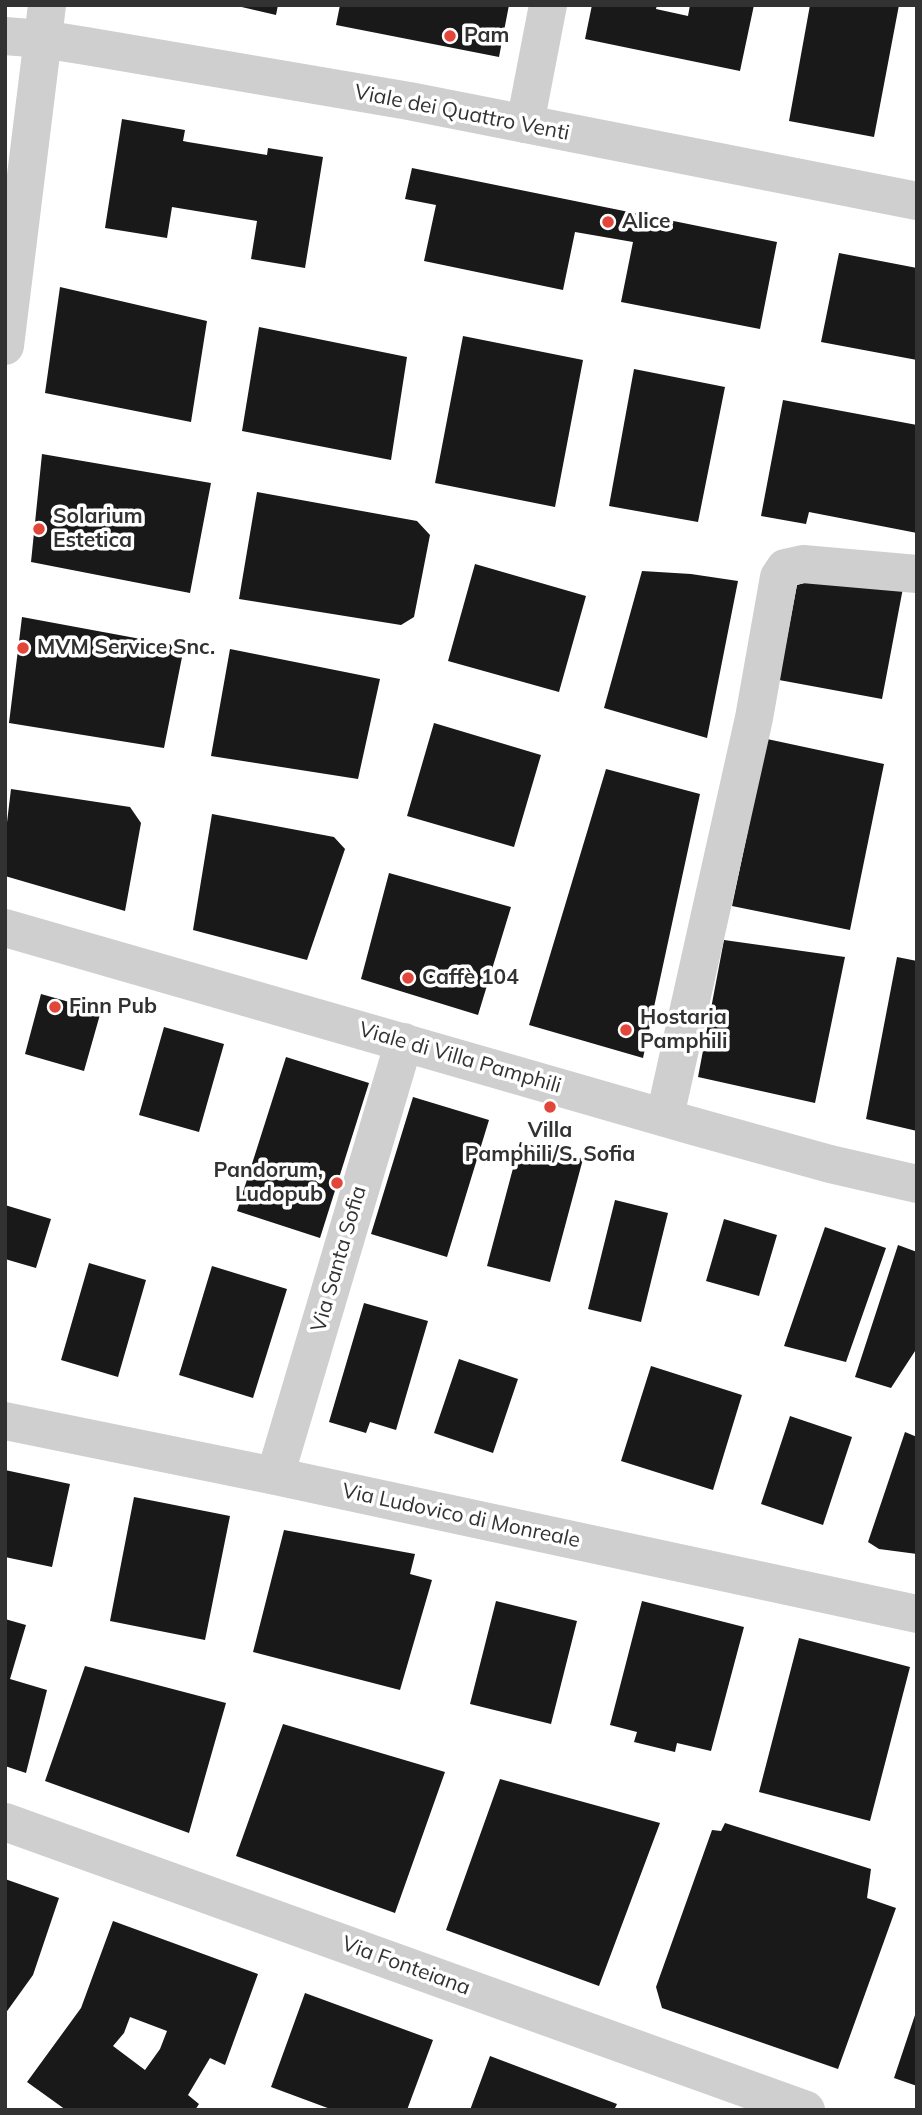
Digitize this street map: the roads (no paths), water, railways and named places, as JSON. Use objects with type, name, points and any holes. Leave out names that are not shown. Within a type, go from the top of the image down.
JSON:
[{"type":"street","points":[[525,124],[548,5]]},
{"type":"street","points":[[5,346],[32,27]]},
{"type":"street","name":"Viale dei Quattro Venti","points":[[32,27],[917,201]]},
{"type":"street","points":[[665,1116],[754,718],[779,578],[785,568],[803,564],[917,574]]},
{"type":"street","name":"Viale di Villa Pamphili","points":[[5,928],[830,1164],[917,1184]]},
{"type":"street","name":"Via Santa Sofia","points":[[275,1476],[404,1042]]},
{"type":"street","name":"Via Ludovico di Monreale","points":[[5,1421],[917,1614]]},
{"type":"street","name":"Via Fonteiana","points":[[5,1822],[806,2110]]},
{"type":"place","name":"Pam","points":[[450,36]]},
{"type":"place","name":"Alice","points":[[608,222]]},
{"type":"place","name":"Solarium Estetica","points":[[39,529]]},
{"type":"place","name":"MVM Service Snc.","points":[[23,648]]},
{"type":"place","name":"Caffè 104","points":[[408,978]]},
{"type":"place","name":"Finn Pub","points":[[55,1007]]},
{"type":"place","name":"Hostaria Pamphili","points":[[626,1030]]},
{"type":"place","name":"Villa Pamphili/S. Sofia","points":[[550,1107]]},
{"type":"place","name":"Pandorum, Ludopub","points":[[337,1183]]}]
